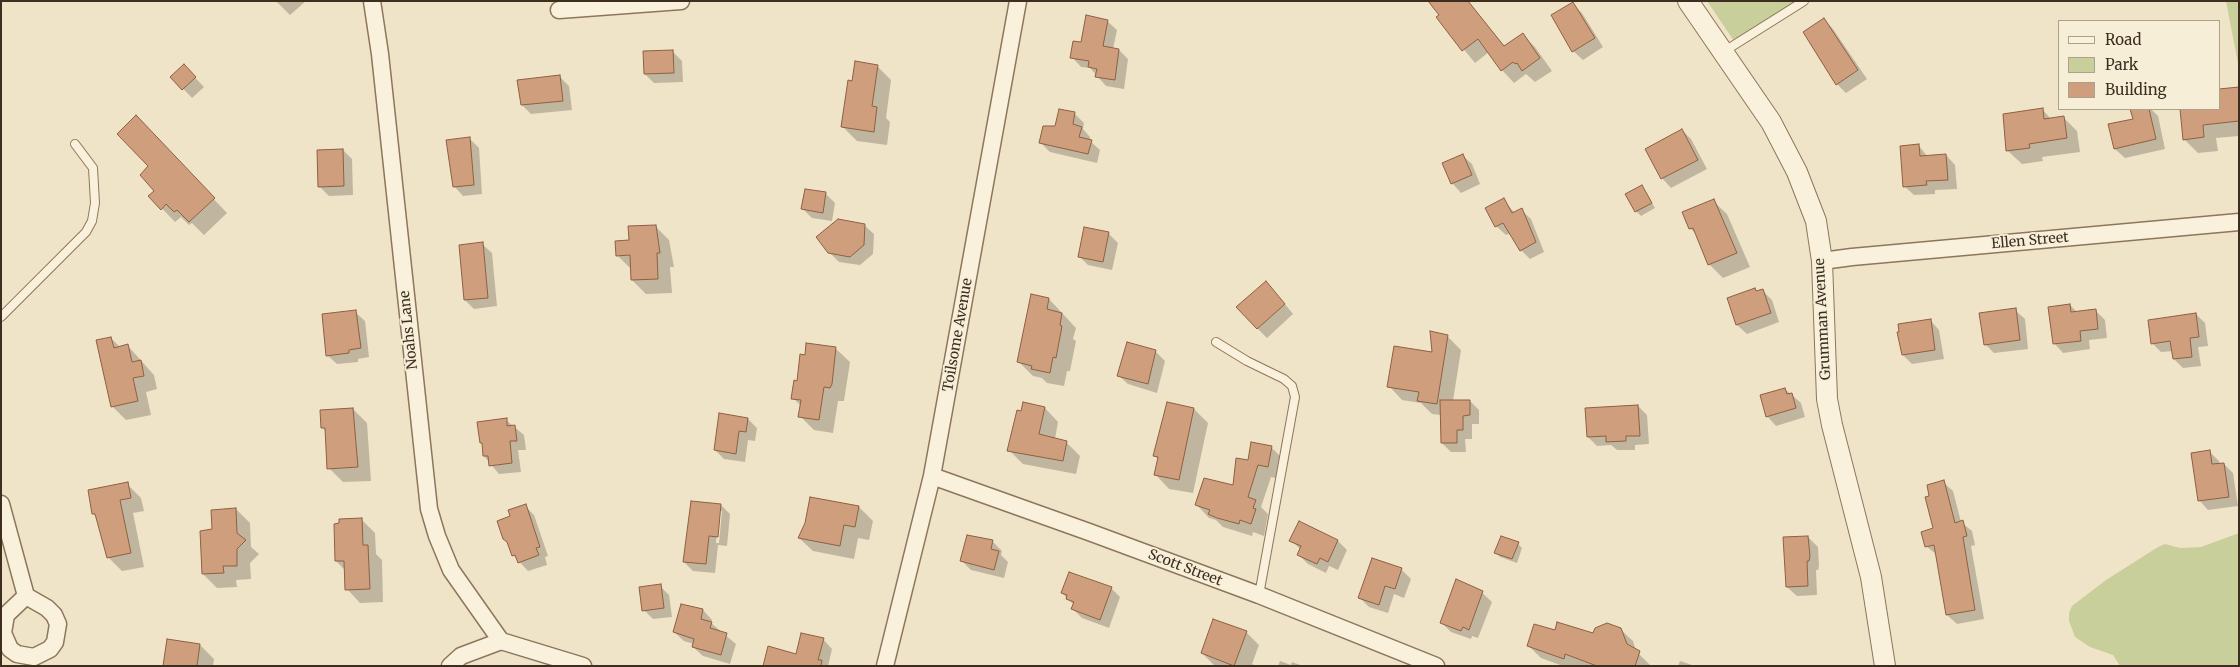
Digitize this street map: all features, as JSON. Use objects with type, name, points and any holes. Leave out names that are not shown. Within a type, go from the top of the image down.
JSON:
[{"type":"street","name":"Noahs Lane","points":[[372,1],[380,54],[429,509],[437,536],[451,570],[501,641]]},
{"type":"street","points":[[559,10],[681,1]]},
{"type":"street","name":"Toilsome Avenue","points":[[885,666],[932,476],[1018,1]]},
{"type":"street","name":"Grumman Avenue","points":[[1688,1],[1771,122],[1797,172],[1816,222],[1822,261],[1827,399],[1871,577],[1885,666]]},
{"type":"street","name":"Ellen Street","points":[[1822,261],[2239,222]]},
{"type":"street","name":"Scott Street","points":[[932,476],[1089,532],[1259,596],[1436,666]]},
{"type":"street","points":[[1,504],[26,596],[47,608],[54,615],[58,624],[55,642],[50,649],[34,657],[18,654],[3,644],[2,633],[6,615],[26,596]]},
{"type":"street","points":[[450,666],[461,656],[501,641],[583,666]]},
{"type":"lane","points":[[1723,52],[1804,1]]},
{"type":"lane","points":[[1,317],[86,232],[92,221],[95,203],[93,168],[75,144]]},
{"type":"lane","points":[[1216,342],[1247,361],[1284,379],[1292,386],[1296,397],[1259,596]]},
{"type":"green space","points":[[1707,1],[1804,1],[1736,44]]},
{"type":"green space","points":[[2226,1],[2239,1],[2239,69]]},
{"type":"green space","points":[[2239,533],[2239,666],[2120,666],[2113,655],[2090,647],[2075,637],[2069,621],[2069,613],[2072,606],[2106,580],[2158,547],[2165,544],[2180,548],[2201,547]]},
{"type":"building","points":[[1428,1],[1468,1],[1504,46],[1523,33],[1540,58],[1522,71],[1517,63],[1513,62],[1501,71],[1478,39],[1462,51],[1436,17],[1439,15]]},
{"type":"building","points":[[1573,2],[1595,38],[1572,52],[1551,15]]},
{"type":"building","points":[[1086,15],[1108,20],[1103,46],[1119,49],[1115,80],[1095,77],[1097,69],[1088,67],[1089,61],[1070,58],[1073,41],[1081,42]]},
{"type":"building","points":[[1824,18],[1858,70],[1836,85],[1803,32]]},
{"type":"building","points":[[673,50],[674,73],[644,74],[643,51]]},
{"type":"building","points":[[855,61],[878,65],[872,106],[877,107],[874,132],[841,127],[848,80],[852,81]]},
{"type":"building","points":[[184,64],[196,77],[182,90],[170,77]]},
{"type":"building","points":[[560,75],[563,101],[521,105],[517,80]]},
{"type":"building","points":[[2239,87],[2239,121],[2203,125],[2204,137],[2183,140],[2180,110],[2220,110],[2220,89]]},
{"type":"building","points":[[2043,108],[2044,119],[2064,116],[2067,138],[2029,144],[2030,148],[2006,151],[2003,114]]},
{"type":"building","points":[[1059,109],[1075,112],[1073,124],[1082,127],[1079,137],[1092,140],[1088,154],[1039,143],[1043,126],[1055,126]]},
{"type":"building","points":[[2130,110],[2149,110],[2156,139],[2114,149],[2108,124],[2133,119]]},
{"type":"building","points":[[136,115],[215,198],[189,222],[177,210],[174,212],[166,204],[161,210],[148,196],[154,191],[140,175],[148,166],[117,134]]},
{"type":"building","points":[[1682,129],[1698,160],[1661,179],[1645,149]]},
{"type":"building","points":[[470,137],[474,185],[453,187],[446,140]]},
{"type":"building","points":[[1919,144],[1920,156],[1946,154],[1948,180],[1926,181],[1927,185],[1903,187],[1900,146]]},
{"type":"building","points":[[343,149],[344,186],[318,187],[317,150]]},
{"type":"building","points":[[1463,154],[1472,175],[1451,184],[1442,163]]},
{"type":"building","points":[[1642,185],[1652,203],[1635,212],[1625,194]]},
{"type":"building","points":[[805,189],[826,192],[823,213],[801,209]]},
{"type":"building","points":[[1504,198],[1512,213],[1522,208],[1536,242],[1520,251],[1503,223],[1495,227],[1485,208]]},
{"type":"building","points":[[1714,199],[1737,253],[1708,265],[1693,228],[1689,229],[1682,212]]},
{"type":"building","points":[[838,219],[865,224],[864,245],[850,257],[828,253],[816,237]]},
{"type":"building","points":[[656,225],[660,253],[657,253],[658,279],[631,280],[630,255],[616,256],[615,241],[629,240],[628,226]]},
{"type":"building","points":[[1084,227],[1109,232],[1103,262],[1078,257]]},
{"type":"building","points":[[483,242],[488,298],[464,300],[459,245]]},
{"type":"building","points":[[1266,281],[1285,304],[1257,329],[1236,307]]},
{"type":"building","points":[[1755,288],[1756,291],[1763,289],[1771,313],[1736,325],[1727,298]]},
{"type":"building","points":[[1031,294],[1049,298],[1047,309],[1062,313],[1060,325],[1062,326],[1056,358],[1053,357],[1050,373],[1031,369],[1032,366],[1017,362]]},
{"type":"building","points":[[2070,304],[2071,312],[2096,309],[2098,329],[2080,331],[2081,341],[2053,344],[2048,307]]},
{"type":"building","points":[[2016,308],[2020,340],[1984,345],[1979,313]]},
{"type":"building","points":[[356,310],[361,348],[349,350],[349,353],[326,356],[322,314]]},
{"type":"building","points":[[2196,313],[2199,337],[2190,338],[2192,357],[2173,359],[2170,341],[2151,344],[2148,320]]},
{"type":"building","points":[[1931,319],[1935,350],[1902,355],[1897,332],[1899,332],[1898,324]]},
{"type":"building","points":[[1430,331],[1448,335],[1437,404],[1417,401],[1419,392],[1387,387],[1394,346],[1432,352]]},
{"type":"building","points":[[111,337],[114,348],[128,344],[132,362],[141,360],[144,376],[133,378],[138,401],[111,407],[96,340]]},
{"type":"building","points":[[1127,342],[1156,350],[1148,384],[1117,376]]},
{"type":"building","points":[[806,343],[836,347],[832,384],[830,388],[824,387],[819,420],[798,417],[801,400],[791,399],[794,380],[797,381],[800,354],[805,355]]},
{"type":"building","points":[[1785,388],[1787,394],[1792,393],[1796,408],[1766,417],[1760,395]]},
{"type":"building","points":[[1440,400],[1470,400],[1470,415],[1463,416],[1463,430],[1457,430],[1457,443],[1441,443]]},
{"type":"building","points":[[1023,402],[1045,407],[1039,434],[1067,441],[1063,461],[1007,451],[1017,410],[1021,411]]},
{"type":"building","points":[[1167,402],[1194,408],[1179,480],[1154,475],[1158,457],[1153,456]]},
{"type":"building","points":[[1638,405],[1640,436],[1626,436],[1626,441],[1606,442],[1606,436],[1587,437],[1585,408]]},
{"type":"building","points":[[353,408],[358,467],[327,469],[325,428],[321,428],[320,410]]},
{"type":"building","points":[[719,413],[748,418],[746,432],[739,431],[736,454],[714,450]]},
{"type":"building","points":[[507,418],[507,426],[515,425],[517,441],[510,441],[512,463],[489,466],[488,456],[483,456],[477,422]]},
{"type":"building","points":[[1251,442],[1272,446],[1268,467],[1258,465],[1248,497],[1256,500],[1253,508],[1256,509],[1251,524],[1240,520],[1239,524],[1217,518],[1208,514],[1210,510],[1195,505],[1204,478],[1233,485],[1236,458],[1248,460]]},
{"type":"building","points":[[2210,450],[2212,464],[2224,463],[2229,497],[2198,501],[2191,453]]},
{"type":"building","points":[[1944,480],[1955,523],[1963,520],[1967,536],[1963,537],[1975,610],[1946,615],[1934,545],[1925,547],[1921,532],[1933,528],[1925,497],[1929,496],[1927,485]]},
{"type":"building","points":[[128,482],[131,498],[120,500],[131,553],[107,558],[95,514],[92,514],[88,490]]},
{"type":"building","points":[[810,497],[859,506],[855,527],[844,525],[840,546],[798,538],[805,523]]},
{"type":"building","points":[[691,501],[721,504],[718,537],[709,536],[706,564],[683,562]]},
{"type":"building","points":[[526,504],[540,547],[536,548],[539,555],[518,563],[515,555],[512,556],[507,542],[503,539],[497,521],[510,516],[508,510]]},
{"type":"building","points":[[236,508],[237,533],[246,540],[237,549],[237,566],[223,566],[224,573],[202,574],[200,531],[212,529],[211,510]]},
{"type":"building","points":[[362,518],[363,545],[368,545],[370,589],[345,590],[344,561],[335,561],[334,524],[339,523],[339,519]]},
{"type":"building","points":[[1299,521],[1338,540],[1328,562],[1320,558],[1317,564],[1297,555],[1301,546],[1289,541]]},
{"type":"building","points":[[967,535],[993,540],[991,549],[999,551],[994,570],[960,561]]},
{"type":"building","points":[[1501,536],[1519,542],[1512,559],[1494,553]]},
{"type":"building","points":[[1808,536],[1810,556],[1809,561],[1807,561],[1808,586],[1786,587],[1783,537]]},
{"type":"building","points":[[1372,558],[1402,568],[1395,589],[1385,586],[1379,605],[1358,598]]},
{"type":"building","points":[[1069,572],[1112,587],[1100,620],[1071,609],[1074,602],[1066,599],[1067,595],[1061,593]]},
{"type":"building","points":[[1456,579],[1483,591],[1469,630],[1463,627],[1461,631],[1440,623]]},
{"type":"building","points":[[661,584],[664,608],[642,611],[639,587]]},
{"type":"building","points":[[681,604],[703,609],[701,619],[712,622],[710,628],[727,633],[721,655],[692,647],[694,639],[673,632]]},
{"type":"building","points":[[1213,619],[1247,631],[1234,666],[1201,653]]},
{"type":"building","points":[[1557,622],[1593,633],[1595,628],[1607,623],[1621,628],[1627,644],[1640,651],[1635,666],[1597,666],[1565,654],[1564,659],[1527,646],[1534,624],[1555,630]]},
{"type":"building","points":[[801,633],[824,638],[818,660],[822,660],[821,666],[763,666],[768,646],[796,654]]},
{"type":"building","points":[[167,639],[200,644],[197,666],[163,666]]}]
